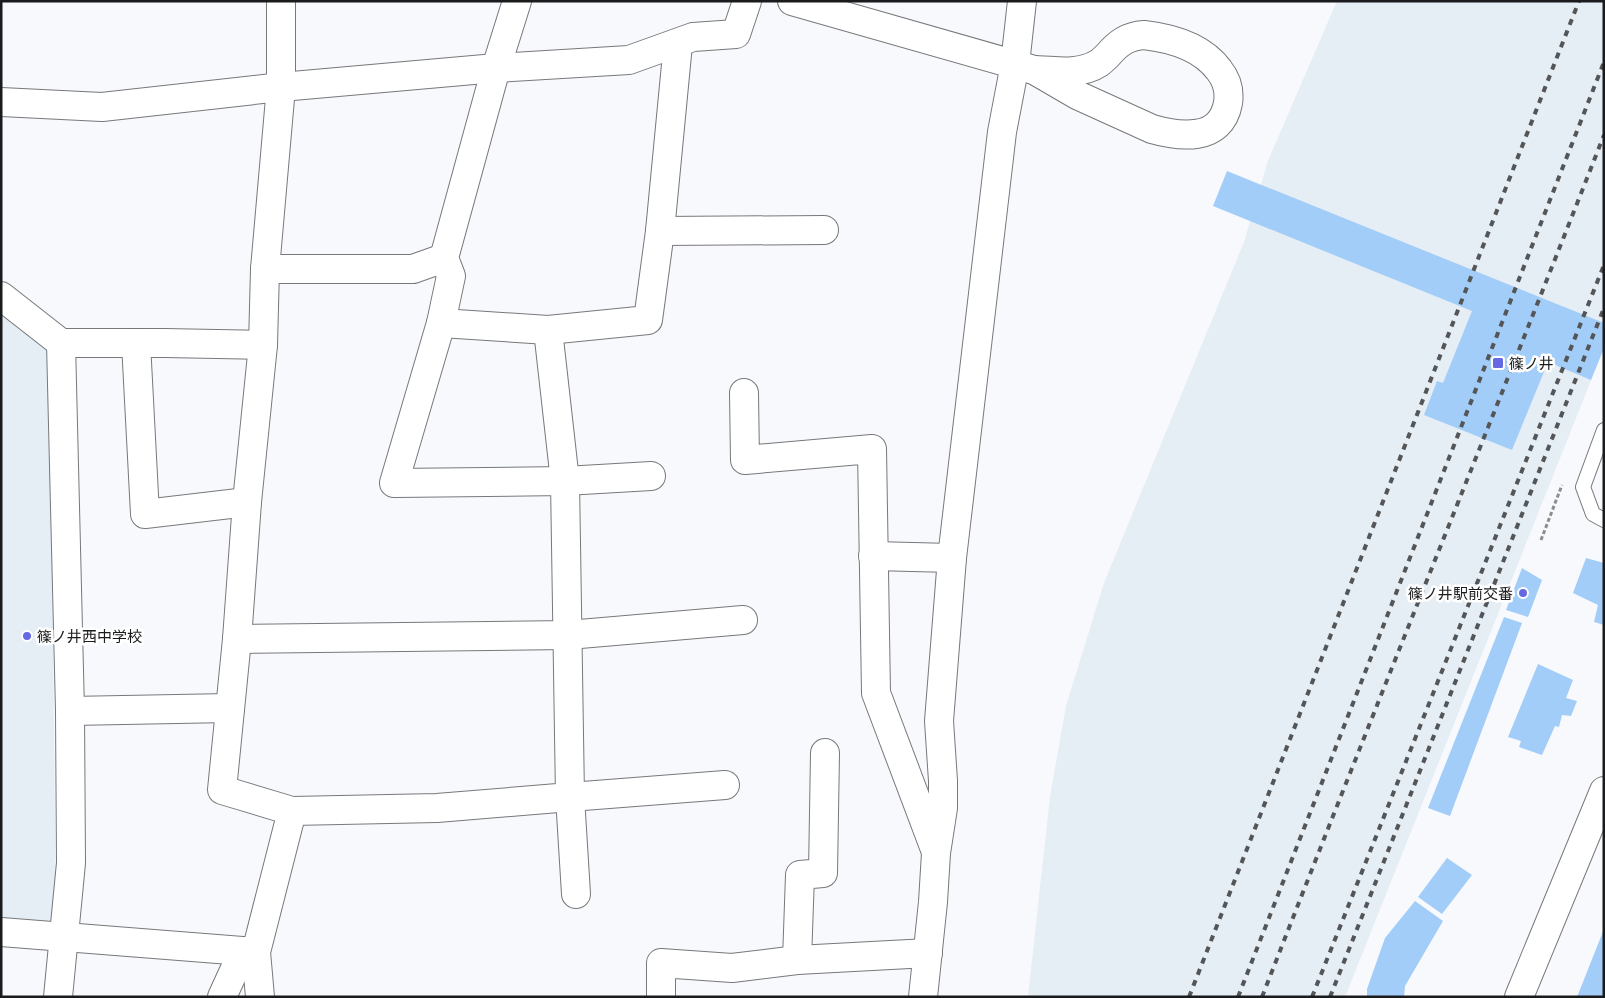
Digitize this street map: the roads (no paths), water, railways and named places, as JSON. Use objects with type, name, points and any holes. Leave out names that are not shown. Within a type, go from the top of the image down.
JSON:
[{"type":"street","points":[[281,1],[281,87],[265,269],[264,345],[247,502],[237,639],[222,790],[292,811],[437,808],[725,785]]},
{"type":"street","points":[[517,1],[496,68],[444,258],[451,276],[441,323],[394,483],[565,481],[651,476]]},
{"type":"street","points":[[1,102],[102,107],[281,87],[496,68],[629,60],[678,44],[693,37],[736,34],[747,1]]},
{"type":"street","points":[[792,1],[1025,67],[1073,71],[1085,69],[1100,63],[1117,45],[1126,39],[1134,36],[1158,36],[1189,47],[1210,61],[1224,77],[1229,92],[1226,109],[1220,122],[1209,130],[1194,134],[1175,134],[1152,129],[1077,95],[1025,67]]},
{"type":"street","points":[[923,997],[936,853],[943,808],[939,722],[952,558],[1002,132],[1025,67],[1022,1]]},
{"type":"street","points":[[441,323],[548,330],[648,320],[660,231],[678,44]]},
{"type":"street","points":[[1100,63],[1098,72],[1102,106]]},
{"type":"street","points":[[660,231],[824,230]]},
{"type":"street","points":[[265,269],[413,269],[444,258]]},
{"type":"street","points":[[1,296],[61,343],[264,345]]},
{"type":"street","points":[[548,330],[565,481],[570,797],[576,894]]},
{"type":"street","points":[[58,997],[72,863],[61,343]]},
{"type":"street","points":[[136,343],[145,514],[247,502]]},
{"type":"street","points":[[744,393],[745,460],[872,449],[876,693],[936,853]]},
{"type":"street","points":[[873,556],[952,558]]},
{"type":"street","points":[[237,639],[568,635],[742,620]]},
{"type":"street","points":[[70,711],[230,708]]},
{"type":"street","points":[[797,960],[800,875],[823,873],[825,753]]},
{"type":"street","points":[[1519,997],[1604,790]]},
{"type":"street","points":[[222,997],[250,952],[292,811]]},
{"type":"street","points":[[1,932],[250,952]]},
{"type":"street","points":[[250,952],[260,997]]},
{"type":"street","points":[[661,997],[661,963],[732,968],[797,960],[928,953]]},
{"type":"lane","points":[[1604,430],[1583,487],[1593,514],[1604,520]]},
{"type":"railway","points":[[1189,997],[1579,1]]},
{"type":"railway","points":[[1238,997],[1604,62]]},
{"type":"railway","points":[[1262,997],[1604,135]]},
{"type":"railway","points":[[1312,997],[1604,265]]},
{"type":"railway","points":[[1330,997],[1604,308]]},
{"type":"place","name":"篠ノ井","points":[[1498,363]]},
{"type":"place","name":"篠ノ井駅前交番","points":[[1523,593]]},
{"type":"place","name":"篠ノ井西中学校","points":[[27,636]]}]
